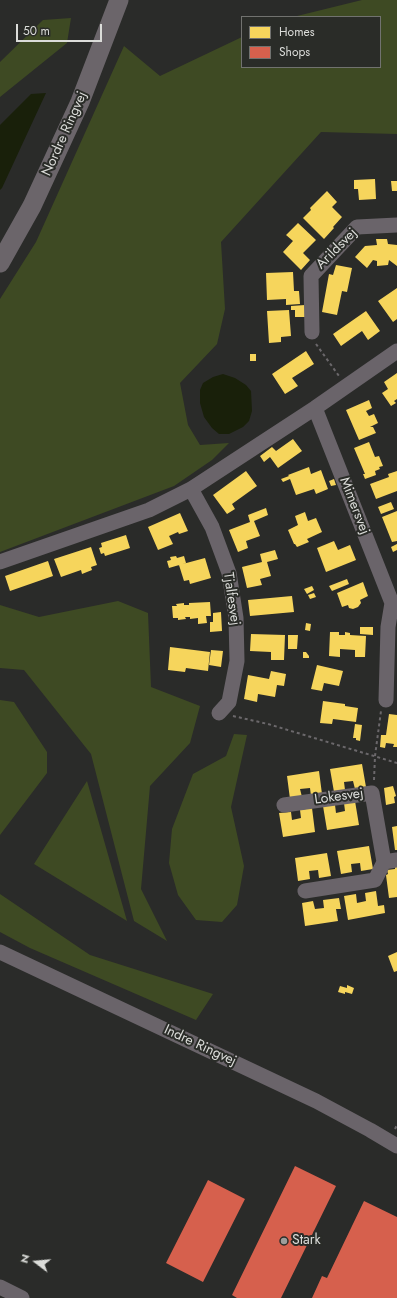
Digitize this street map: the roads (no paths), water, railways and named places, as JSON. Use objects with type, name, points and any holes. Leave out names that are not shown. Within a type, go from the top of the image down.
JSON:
[{"type":"main road","name":"Nordre Ringvej","points":[[0,263],[32,206],[80,102],[119,0]]},
{"type":"street","name":"Arildsvej","points":[[312,332],[311,276],[358,227],[397,225]]},
{"type":"street","points":[[0,562],[149,510],[191,489],[316,408],[397,351]]},
{"type":"street","name":"Mimersvej","points":[[316,408],[395,604],[388,627],[386,700]]},
{"type":"street","name":"Tjalfesvej","points":[[191,489],[212,527],[229,573],[236,618],[237,661],[229,702],[219,713]]},
{"type":"street","name":"Lokesvej","points":[[284,805],[372,793],[390,861],[375,880],[306,891]]},
{"type":"street","name":"Indre Ringvej","points":[[0,952],[316,1101],[397,1146]]},
{"type":"street","points":[[0,1287],[22,1298]]},
{"type":"place","name":"Stark","points":[[284,1241]]}]
